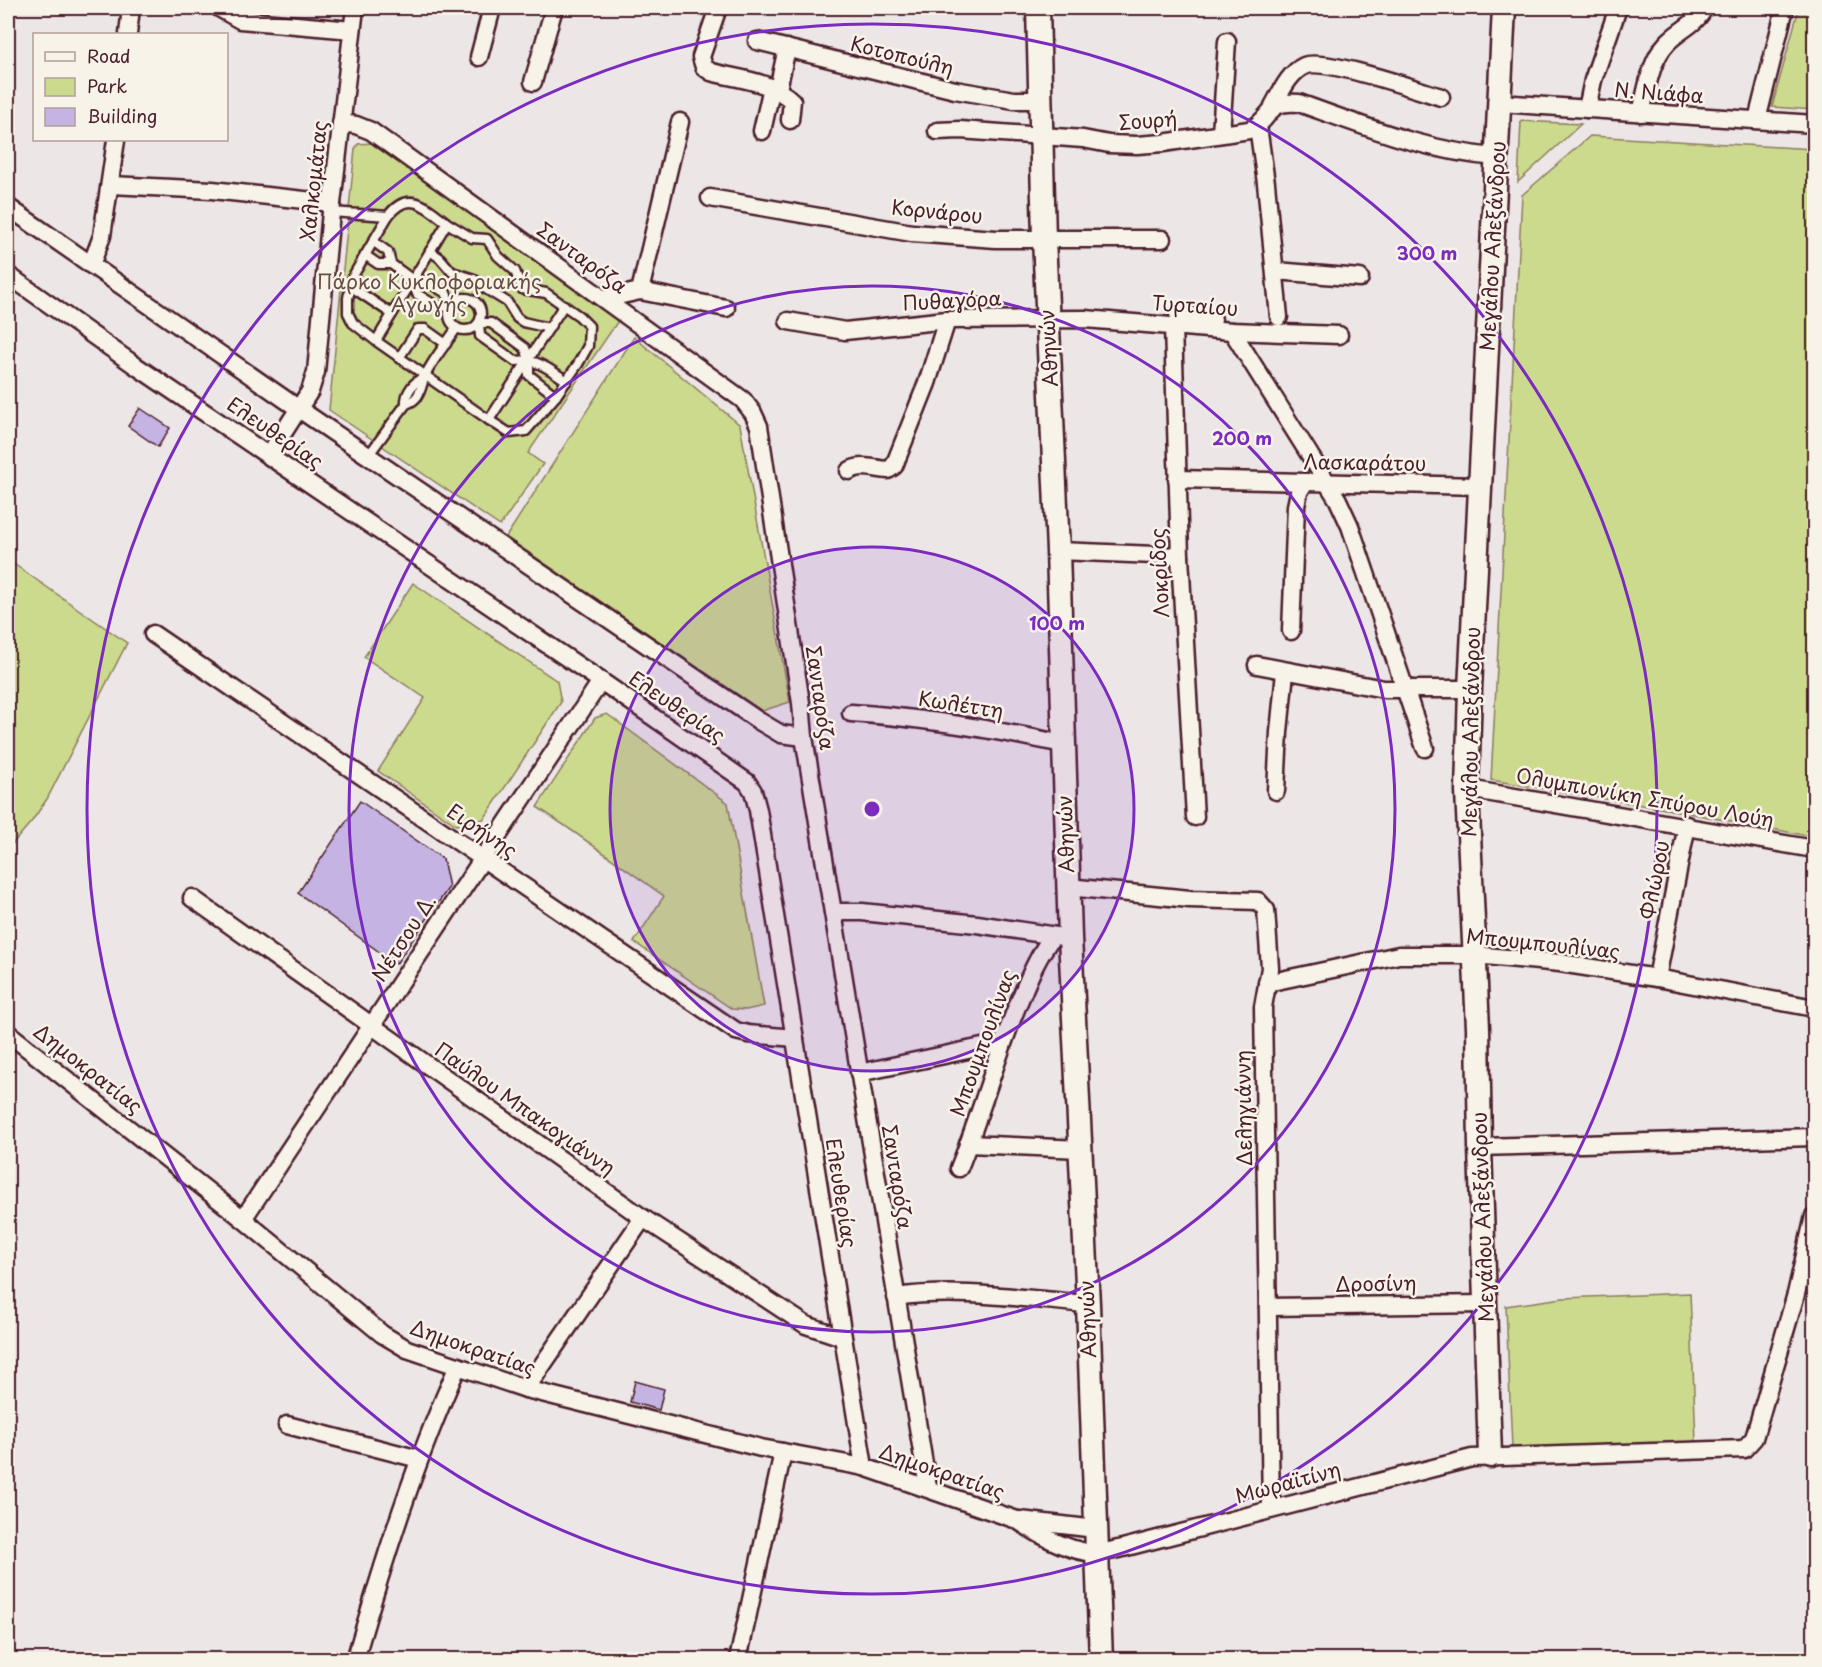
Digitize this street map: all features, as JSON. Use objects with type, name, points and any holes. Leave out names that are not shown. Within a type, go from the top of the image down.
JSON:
[{"type":"main road","name":"Αθηνών","points":[[1038,8],[1044,238],[1058,551],[1068,887],[1062,936],[1080,1149],[1101,1659]]},
{"type":"main road","name":"Μεγάλου Αλεξάνδρου","points":[[1490,1456],[1478,1028],[1467,791],[1470,689],[1504,8]]},
{"type":"street","points":[[128,33],[131,8]]},
{"type":"street","points":[[219,8],[240,20],[352,30]]},
{"type":"street","name":"Χαλκομάτας","points":[[270,455],[310,390],[316,372],[355,8]]},
{"type":"street","points":[[478,57],[492,8]]},
{"type":"street","points":[[533,82],[554,8]]},
{"type":"street","points":[[718,8],[702,57],[704,67],[711,72],[775,88],[792,101],[790,120]]},
{"type":"street","points":[[1587,109],[1596,70],[1618,8]]},
{"type":"street","points":[[1641,112],[1652,66],[1662,49],[1697,19],[1704,8]]},
{"type":"street","points":[[1757,120],[1785,8]]},
{"type":"street","name":"Κοτοπούλη","points":[[757,40],[955,90],[1014,100],[1040,100]]},
{"type":"street","points":[[1221,134],[1227,41]]},
{"type":"street","points":[[762,131],[787,48]]},
{"type":"street","points":[[1280,317],[1258,126],[1294,73],[1306,65],[1319,64],[1441,97]]},
{"type":"street","points":[[1273,106],[1284,102],[1299,103],[1432,148],[1464,155],[1497,157]]},
{"type":"street","name":"Ν. Νιάφα","points":[[1500,103],[1815,124]]},
{"type":"street","points":[[640,291],[680,122]]},
{"type":"street","name":"Σανταρόζα","points":[[341,123],[371,130],[743,400],[759,426],[801,703],[804,737],[928,1488]]},
{"type":"street","name":"Σουρή","points":[[937,131],[960,130],[1041,135],[1109,144],[1137,145],[1249,130],[1258,126]]},
{"type":"street","points":[[91,265],[102,236],[116,141]]},
{"type":"street","points":[[111,185],[212,190],[332,207]]},
{"type":"street","name":"Κορνάρου","points":[[710,198],[912,233],[996,239],[1162,239]]},
{"type":"street","name":"Ελευθερίας","points":[[8,207],[299,409],[759,721],[781,734],[804,737]]},
{"type":"street","points":[[1276,271],[1360,278]]},
{"type":"street","name":"Ελευθερίας","points":[[8,274],[136,366],[270,455],[747,782],[753,791],[758,810],[864,1467]]},
{"type":"street","points":[[604,299],[640,291],[726,308]]},
{"type":"street","name":"Πυθαγόρα","points":[[788,321],[845,331],[947,320],[1047,319]]},
{"type":"street","name":"Τυρταίου","points":[[1047,319],[1175,320],[1232,331],[1339,335]]},
{"type":"street","points":[[849,471],[854,467],[888,470],[894,466],[927,383],[947,320]]},
{"type":"street","points":[[1175,320],[1232,321],[1257,331]]},
{"type":"street","name":"Λοκρίδος","points":[[1175,320],[1180,556],[1195,817]]},
{"type":"street","points":[[1232,331],[1327,483],[1350,526],[1425,748]]},
{"type":"street","name":"Λασκαράτου","points":[[1177,479],[1480,486]]},
{"type":"street","points":[[1291,631],[1296,506],[1299,492],[1305,482]]},
{"type":"street","points":[[1058,551],[1180,556]]},
{"type":"street","name":"Ειρήνης","points":[[153,634],[736,1031],[795,1038]]},
{"type":"street","points":[[1257,665],[1384,689],[1470,689]]},
{"type":"street","points":[[1276,791],[1278,732],[1285,672]]},
{"type":"street","name":"Νέτσου Δ.","points":[[243,1219],[601,681]]},
{"type":"street","name":"Κωλέττη","points":[[851,714],[891,716],[961,725],[1063,744]]},
{"type":"street","name":"Ολυμπιονίκη Σπύρου Λούη","points":[[1467,791],[1480,791],[1687,825],[1815,849]]},
{"type":"street","name":"Φλώρου","points":[[1657,978],[1687,825]]},
{"type":"street","name":"Δεληγιάννη","points":[[1068,887],[1190,899],[1258,901],[1266,910],[1271,960],[1263,1006],[1271,1509]]},
{"type":"street","name":"Παύλου Μπακογιάννη","points":[[192,898],[370,1027],[643,1218],[806,1325],[842,1337]]},
{"type":"street","points":[[833,912],[885,914],[1062,936]]},
{"type":"street","name":"Μπουμπουλίνας","points":[[959,1168],[1001,1043],[1036,962],[1062,936]]},
{"type":"street","name":"Μπουμπουλίνας","points":[[1267,983],[1399,955],[1475,955],[1560,963],[1657,978],[1815,1008]]},
{"type":"street","name":"Δημοκρατίας","points":[[8,1033],[243,1219],[393,1342],[407,1349],[526,1389],[783,1452],[864,1467],[1017,1520],[1058,1543],[1077,1550],[1096,1553]]},
{"type":"street","points":[[859,1073],[1001,1043]]},
{"type":"street","points":[[1480,1146],[1815,1137]]},
{"type":"street","points":[[968,1144],[1080,1149]]},
{"type":"street","name":"Μωραϊτίνη","points":[[1096,1553],[1119,1549],[1450,1462],[1490,1456],[1535,1457],[1744,1449],[1754,1438],[1796,1294],[1815,1216]]},
{"type":"street","points":[[526,1389],[643,1218]]},
{"type":"street","points":[[896,1297],[962,1293],[1088,1304]]},
{"type":"street","name":"Δροσίνη","points":[[1268,1306],[1485,1304]]},
{"type":"street","points":[[354,1659],[419,1459],[458,1366]]},
{"type":"street","points":[[287,1425],[419,1459]]},
{"type":"street","points":[[738,1659],[783,1452]]},
{"type":"street","name":"Δημοκρατίας","points":[[1017,1520],[1096,1529]]},
{"type":"lane","points":[[402,201],[411,201],[435,213],[447,223],[471,238],[487,240],[498,256],[515,271],[522,289],[546,293],[589,326],[588,346],[567,381],[526,431],[509,433],[489,420],[399,358],[354,323],[348,313],[353,276],[394,208],[402,201]]},
{"type":"lane","points":[[332,207],[388,216]]},
{"type":"lane","points":[[376,340],[447,223]]},
{"type":"lane","points":[[374,242],[388,252],[391,264]]},
{"type":"lane","points":[[430,251],[440,258],[452,272],[474,279],[507,302],[517,318],[523,322],[549,328]]},
{"type":"lane","points":[[365,255],[378,264],[391,264],[413,280],[428,282],[446,293],[451,306],[450,319],[456,329]]},
{"type":"lane","points":[[413,280],[417,294],[438,308],[451,306],[462,299],[472,300],[481,312],[478,322],[480,336],[515,362],[529,359],[567,381]]},
{"type":"lane","points":[[350,286],[392,314]]},
{"type":"lane","points":[[477,304],[486,289]]},
{"type":"lane","points":[[489,420],[564,305]]},
{"type":"lane","points":[[456,329],[467,330],[478,322],[491,323],[525,348],[529,359],[529,375],[556,396]]},
{"type":"lane","points":[[399,358],[418,329],[425,329],[446,344]]},
{"type":"lane","points":[[368,456],[406,404],[413,402],[424,386],[425,376],[456,329]]},
{"type":"green space","points":[[1799,8],[1814,8],[1814,110],[1772,107]]},
{"type":"green space","points":[[1521,121],[1581,124],[1518,182]]},
{"type":"green space","points":[[1590,136],[1814,149],[1814,837],[1491,780],[1522,195]]},
{"type":"green space","name":"Πάρκο Κυκλοφοριακής Αγωγής","points":[[372,143],[618,321],[528,453],[543,464],[500,526],[329,410],[355,149],[358,144]]},
{"type":"green space","points":[[634,337],[740,425],[790,702],[762,711],[506,537]]},
{"type":"green space","points":[[8,560],[127,643],[47,799],[8,849]]},
{"type":"green space","points":[[413,583],[557,681],[561,702],[484,819],[456,825],[378,771],[425,698],[364,657]]},
{"type":"green space","points":[[607,714],[728,803],[764,1006],[746,1010],[732,1009],[634,942],[664,896],[537,807],[595,718]]},
{"type":"green space","points":[[1690,1293],[1696,1442],[1550,1452],[1530,1452],[1512,1448],[1506,1306],[1563,1298]]},
{"type":"building","points":[[140,408],[170,428],[158,447],[128,426]]},
{"type":"building","points":[[360,801],[443,859],[449,887],[396,964],[298,893]]},
{"type":"building","points":[[635,1381],[664,1389],[659,1410],[630,1402]]}]
